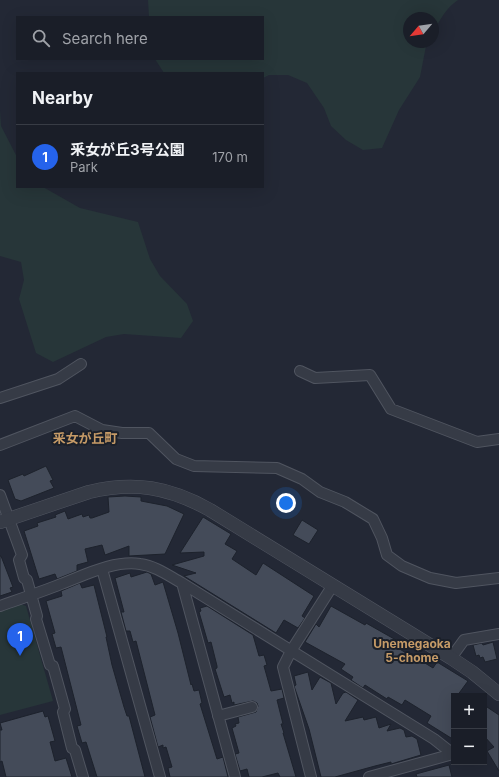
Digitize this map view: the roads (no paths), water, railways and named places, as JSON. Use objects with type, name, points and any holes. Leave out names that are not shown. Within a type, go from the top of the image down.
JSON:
[{"type":"street","points":[[0,398],[58,379],[81,364]]},
{"type":"street","points":[[300,371],[315,378],[370,375],[391,409],[477,442],[499,439]]},
{"type":"street","points":[[0,445],[75,416],[102,430],[122,434],[149,433],[176,459],[194,466],[277,468],[302,479],[320,492],[345,502],[373,519],[382,538],[387,555],[402,566],[430,578],[456,583],[499,578]]},
{"type":"street","points":[[4,521],[89,492],[103,489],[132,486],[156,488],[181,495],[196,501],[451,658],[472,672],[499,694]]},
{"type":"street","points":[[0,495],[4,521],[16,538],[22,555],[19,560],[24,578],[27,580],[32,595],[42,639],[50,665],[53,666],[65,709],[63,712],[72,748],[75,750],[83,777]]},
{"type":"street","points":[[0,606],[102,569],[120,564],[140,564],[163,572],[434,739],[453,754],[369,777]]},
{"type":"street","points":[[102,569],[160,777]]},
{"type":"street","points":[[182,583],[235,777]]},
{"type":"street","points":[[311,777],[283,667],[291,651],[333,585]]},
{"type":"street","points":[[451,658],[464,640],[499,634]]},
{"type":"street","points":[[218,716],[252,707]]},
{"type":"place","name":"釆女が丘3号公園","points":[[20,656]]},
{"type":"district","name":"釆女が丘町","points":[[85,438]]},
{"type":"district","name":"Unemegaoka 5-chome","points":[[412,651]]}]
